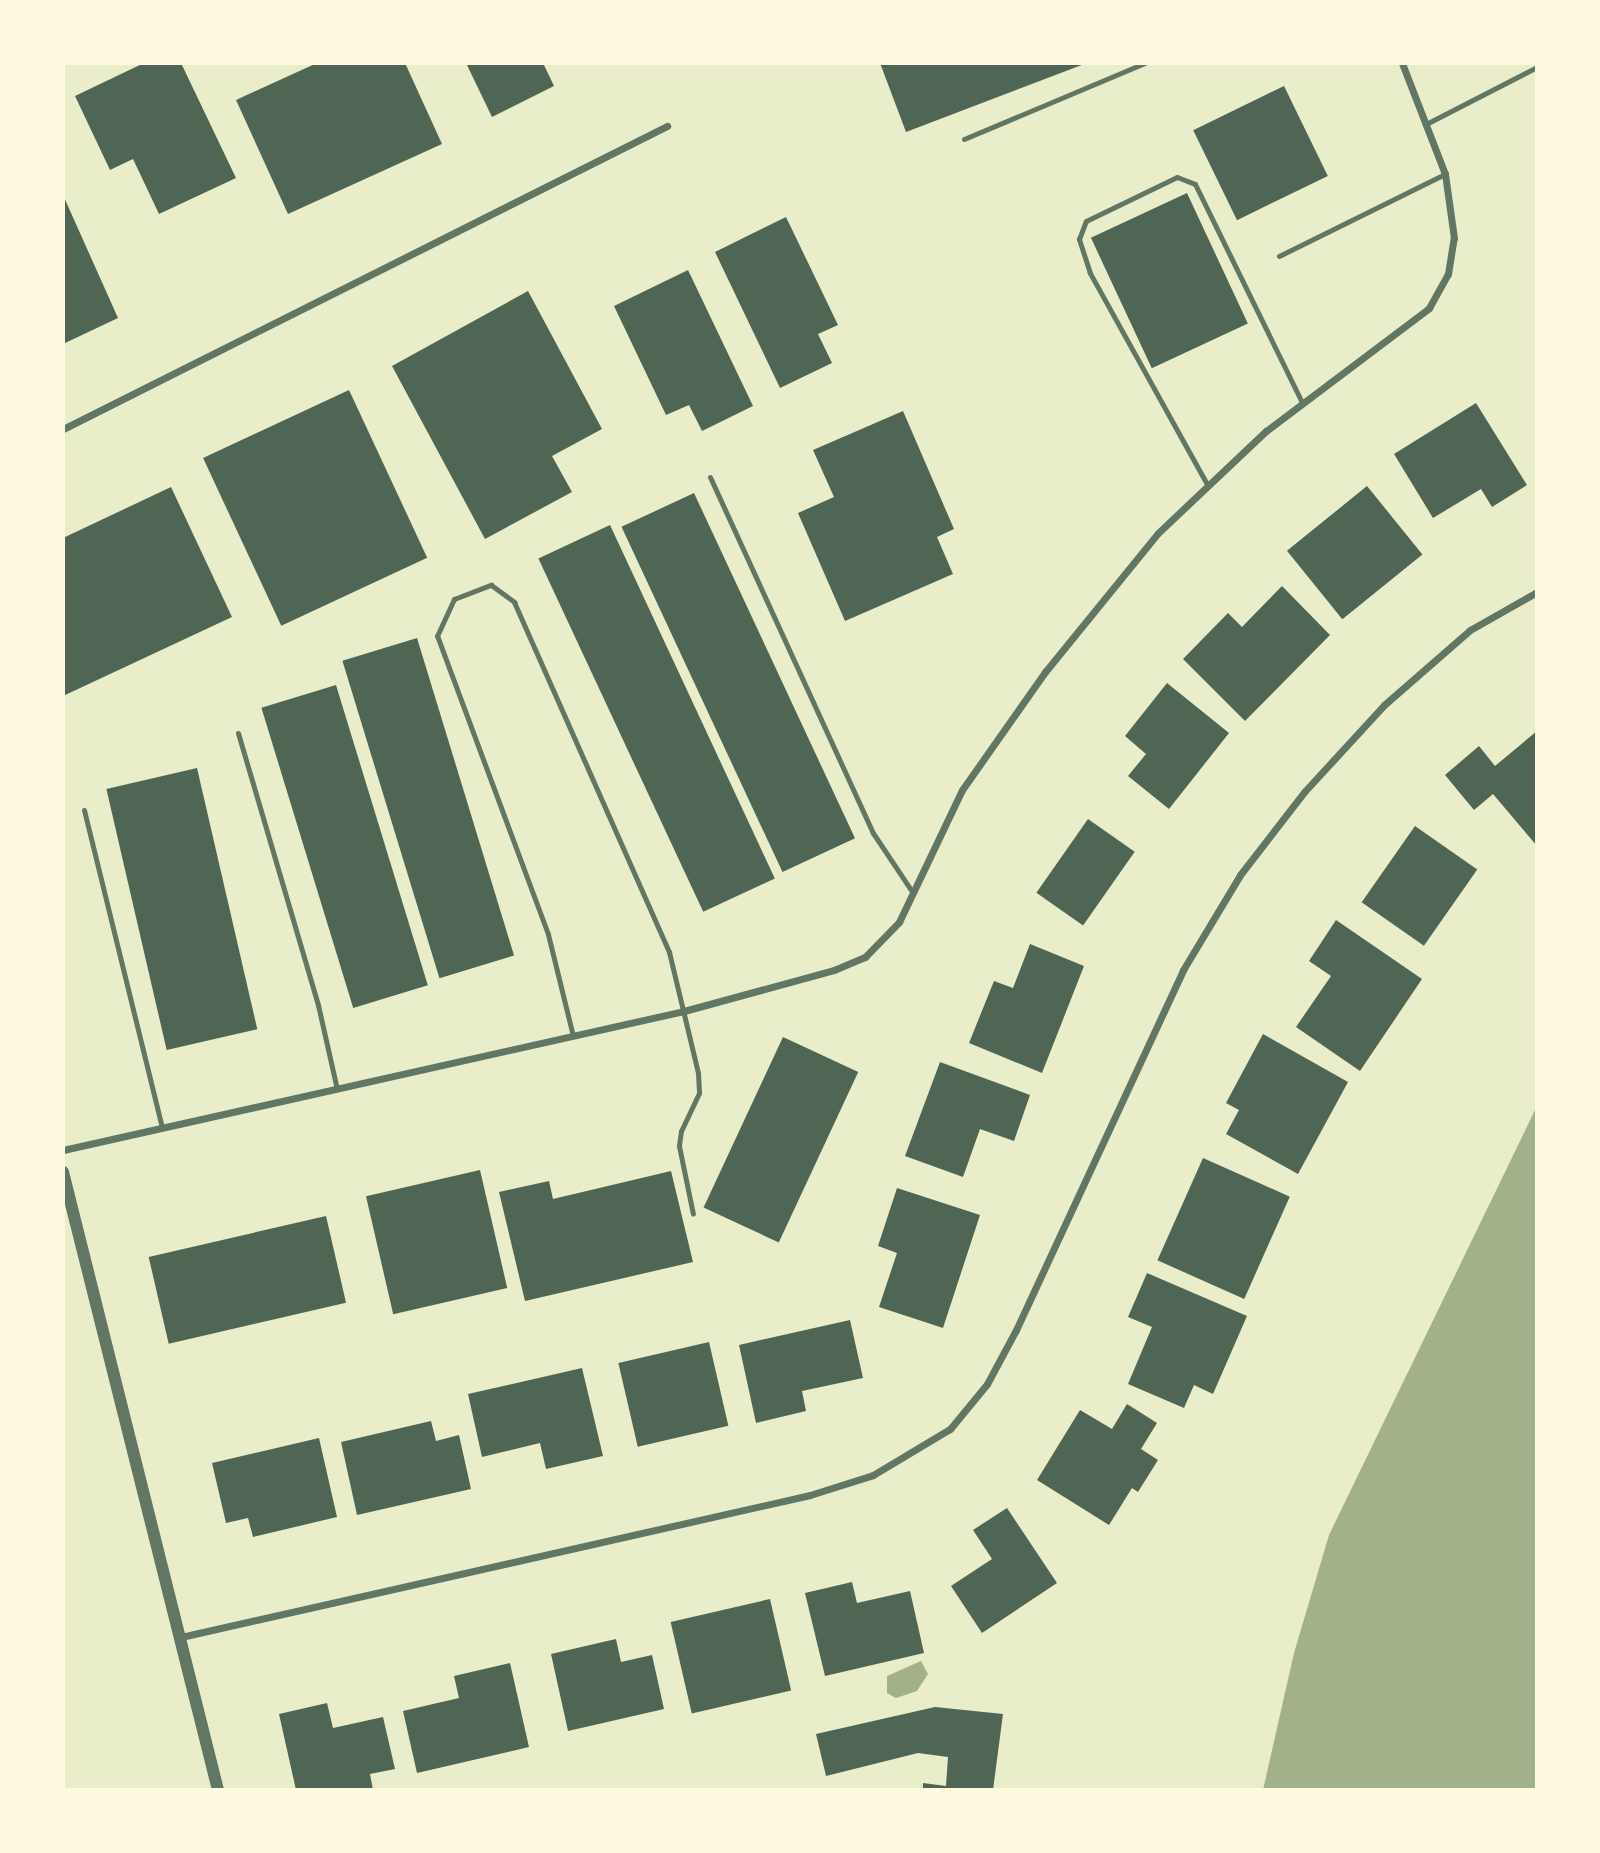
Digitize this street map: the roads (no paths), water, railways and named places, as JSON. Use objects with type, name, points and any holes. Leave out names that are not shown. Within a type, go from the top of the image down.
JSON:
[{"type":"street","points":[[63,1150],[684,1011],[834,970],[865,957],[899,922],[962,790],[1045,672],[1157,533],[1266,431],[1429,308],[1448,274],[1454,238],[1445,174],[1402,63]]},
{"type":"street","points":[[63,429],[667,126]]},
{"type":"street","points":[[181,1637],[810,1495],[873,1475],[950,1429],[987,1384],[1016,1330],[1183,970],[1240,874],[1305,791],[1384,705],[1470,630],[1537,592]]},
{"type":"street","points":[[63,1172],[218,1790]]},
{"type":"lane","points":[[964,139],[1145,63]]},
{"type":"lane","points":[[1426,124],[1537,67]]},
{"type":"lane","points":[[1279,256],[1445,174]]},
{"type":"lane","points":[[1208,486],[1090,273],[1079,239],[1087,221],[1177,177],[1195,184],[1303,404]]},
{"type":"lane","points":[[710,477],[873,832],[913,893]]},
{"type":"lane","points":[[573,1036],[548,934],[438,636],[454,599],[491,585],[514,602],[669,952],[698,1073],[699,1093],[681,1131],[680,1146],[693,1214]]},
{"type":"lane","points":[[238,733],[318,1005],[337,1089]]},
{"type":"lane","points":[[84,810],[162,1128]]}]
